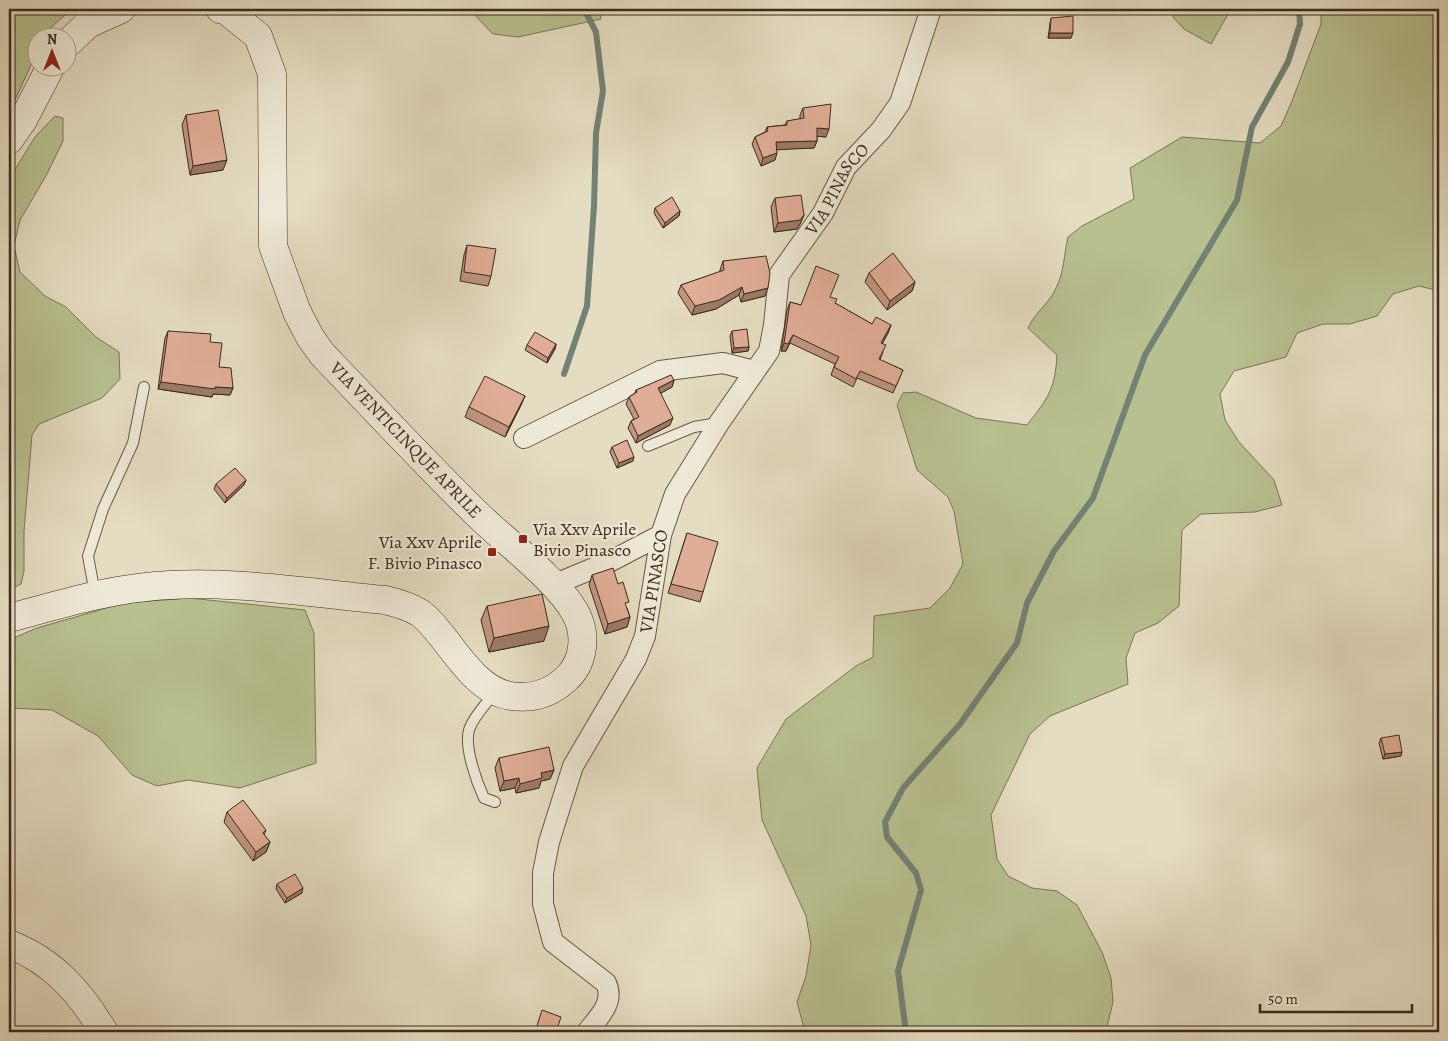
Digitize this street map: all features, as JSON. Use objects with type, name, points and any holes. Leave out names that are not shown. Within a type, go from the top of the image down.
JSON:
[{"type":"main road","points":[[78,34],[88,24],[121,9]]},
{"type":"main road","name":"VIA VENTICINQUE APRILE","points":[[9,618],[95,594],[147,586],[216,585],[385,600],[405,605],[421,614],[475,676],[496,691],[508,696],[524,697],[541,695],[556,688],[570,675],[582,652],[582,632],[576,614],[553,585],[475,512],[322,354],[310,337],[297,312],[273,246],[272,74],[258,36],[227,11],[220,9]]},
{"type":"main road","points":[[9,140],[23,120],[45,78]]},
{"type":"main road","points":[[9,944],[39,958],[55,970],[71,985],[104,1032]]},
{"type":"street","name":"VIA PINASCO","points":[[587,1032],[603,1012],[609,1000],[610,991],[606,983],[553,942],[544,904],[544,873],[549,842],[573,766],[636,659],[645,636],[661,535],[675,494],[719,423],[768,351],[774,325],[780,275],[823,213],[846,167],[881,130],[900,103],[931,9]]},
{"type":"street","points":[[524,438],[660,371],[723,363],[754,371]]},
{"type":"street","points":[[553,585],[610,561],[661,535]]},
{"type":"lane","points":[[95,594],[88,556],[103,509],[133,443],[144,387]]},
{"type":"lane","points":[[648,446],[694,427],[719,423]]},
{"type":"lane","points":[[495,802],[484,798],[479,787],[467,742],[469,730],[496,691]]},
{"type":"green space","points":[[9,9],[72,9],[50,28],[28,28],[28,72],[9,113]]},
{"type":"green space","points":[[469,9],[599,9],[601,19],[518,37],[493,34]]},
{"type":"green space","points":[[1175,9],[1231,9],[1211,44],[1184,29],[1173,17]]},
{"type":"green space","points":[[1321,9],[1439,9],[1439,291],[1419,286],[1393,294],[1377,316],[1350,324],[1323,324],[1297,333],[1286,357],[1234,371],[1220,394],[1225,420],[1239,442],[1274,480],[1282,505],[1255,512],[1201,514],[1182,530],[1179,606],[1158,623],[1135,633],[1126,658],[1128,684],[1050,716],[1030,734],[991,815],[997,859],[1008,876],[1032,888],[1057,891],[1077,905],[1102,952],[1111,978],[1113,1002],[1107,1027],[1109,1032],[805,1032],[797,1002],[806,976],[811,945],[806,916],[762,820],[757,768],[786,719],[856,666],[873,657],[874,616],[930,608],[950,588],[963,564],[954,511],[948,497],[917,470],[897,405],[903,393],[916,392],[976,418],[1027,425],[1049,393],[1054,377],[1057,355],[1028,328],[1059,282],[1068,237],[1082,226],[1134,199],[1130,168],[1182,137],[1260,143],[1281,126],[1321,24]]},
{"type":"green space","points":[[55,116],[63,118],[63,141],[47,174],[20,220],[14,246],[20,272],[45,296],[66,307],[96,337],[119,352],[120,379],[102,398],[39,424],[32,435],[24,531],[24,571],[21,584],[9,590],[9,179],[35,137]]},
{"type":"green space","points":[[189,598],[305,610],[314,633],[316,763],[240,788],[188,780],[157,786],[132,775],[98,736],[52,710],[9,708],[9,640],[37,628],[124,603]]},
{"type":"building","points":[[1073,16],[1073,33],[1050,33],[1051,18]]},
{"type":"building","points":[[831,104],[829,129],[817,128],[817,141],[776,142],[777,153],[763,158],[755,137],[768,131],[767,127],[787,125],[787,121],[804,118],[803,108]]},
{"type":"building","points":[[218,110],[227,160],[193,166],[186,115]]},
{"type":"building","points":[[801,195],[804,215],[800,220],[778,223],[775,198]]},
{"type":"building","points":[[672,197],[680,211],[665,223],[655,208]]},
{"type":"building","points":[[467,245],[496,249],[491,276],[464,272]]},
{"type":"building","points":[[893,253],[915,282],[890,301],[869,273]]},
{"type":"building","points":[[766,256],[770,273],[768,288],[744,294],[742,287],[719,300],[695,306],[681,285],[724,270],[723,261]]},
{"type":"building","points":[[816,266],[839,275],[830,297],[837,299],[835,303],[872,324],[876,317],[891,325],[881,343],[886,345],[879,359],[903,370],[896,386],[860,371],[856,379],[834,367],[839,357],[793,335],[788,344],[784,343],[790,302],[801,305]]},
{"type":"building","points":[[747,329],[749,347],[734,348],[732,331]]},
{"type":"building","points":[[168,331],[211,334],[210,342],[222,343],[219,367],[231,368],[233,388],[215,387],[215,389],[161,382]]},
{"type":"building","points":[[535,332],[556,344],[548,358],[527,345]]},
{"type":"building","points":[[671,375],[674,380],[658,388],[673,418],[638,436],[631,421],[639,417],[629,397],[637,392],[636,390]]},
{"type":"building","points":[[485,376],[525,396],[509,427],[469,407]]},
{"type":"building","points":[[627,440],[634,457],[619,463],[612,447]]},
{"type":"building","points":[[235,468],[246,480],[227,498],[216,484]]},
{"type":"building","points":[[687,533],[718,542],[703,592],[671,584]]},
{"type":"building","points":[[613,568],[618,584],[623,582],[629,602],[625,603],[630,617],[608,624],[592,575]]},
{"type":"building","points":[[542,594],[549,626],[494,638],[487,606]]},
{"type":"building","points":[[1399,735],[1402,752],[1385,754],[1381,738]]},
{"type":"building","points":[[549,747],[554,770],[541,773],[542,778],[520,784],[519,778],[504,781],[499,758]]},
{"type":"building","points":[[243,800],[266,830],[263,833],[270,842],[256,852],[227,812]]},
{"type":"building","points":[[295,874],[303,888],[287,898],[277,884]]},
{"type":"building","points":[[542,1010],[561,1017],[556,1032],[535,1032]]},
{"type":"waterway","points":[[564,374],[587,306],[594,206],[596,133],[603,91],[596,32],[584,9]]},
{"type":"waterway","points":[[906,1032],[898,971],[921,890],[916,873],[887,837],[885,822],[903,788],[960,724],[1017,643],[1027,603],[1054,551],[1093,498],[1145,355],[1237,200],[1252,127],[1288,62],[1300,24],[1299,9]]},
{"type":"place","name":"Via Xxv Aprile Bivio Pinasco","points":[[523,539]]},
{"type":"place","name":"Via Xxv Aprile F. Bivio Pinasco","points":[[492,552]]}]
